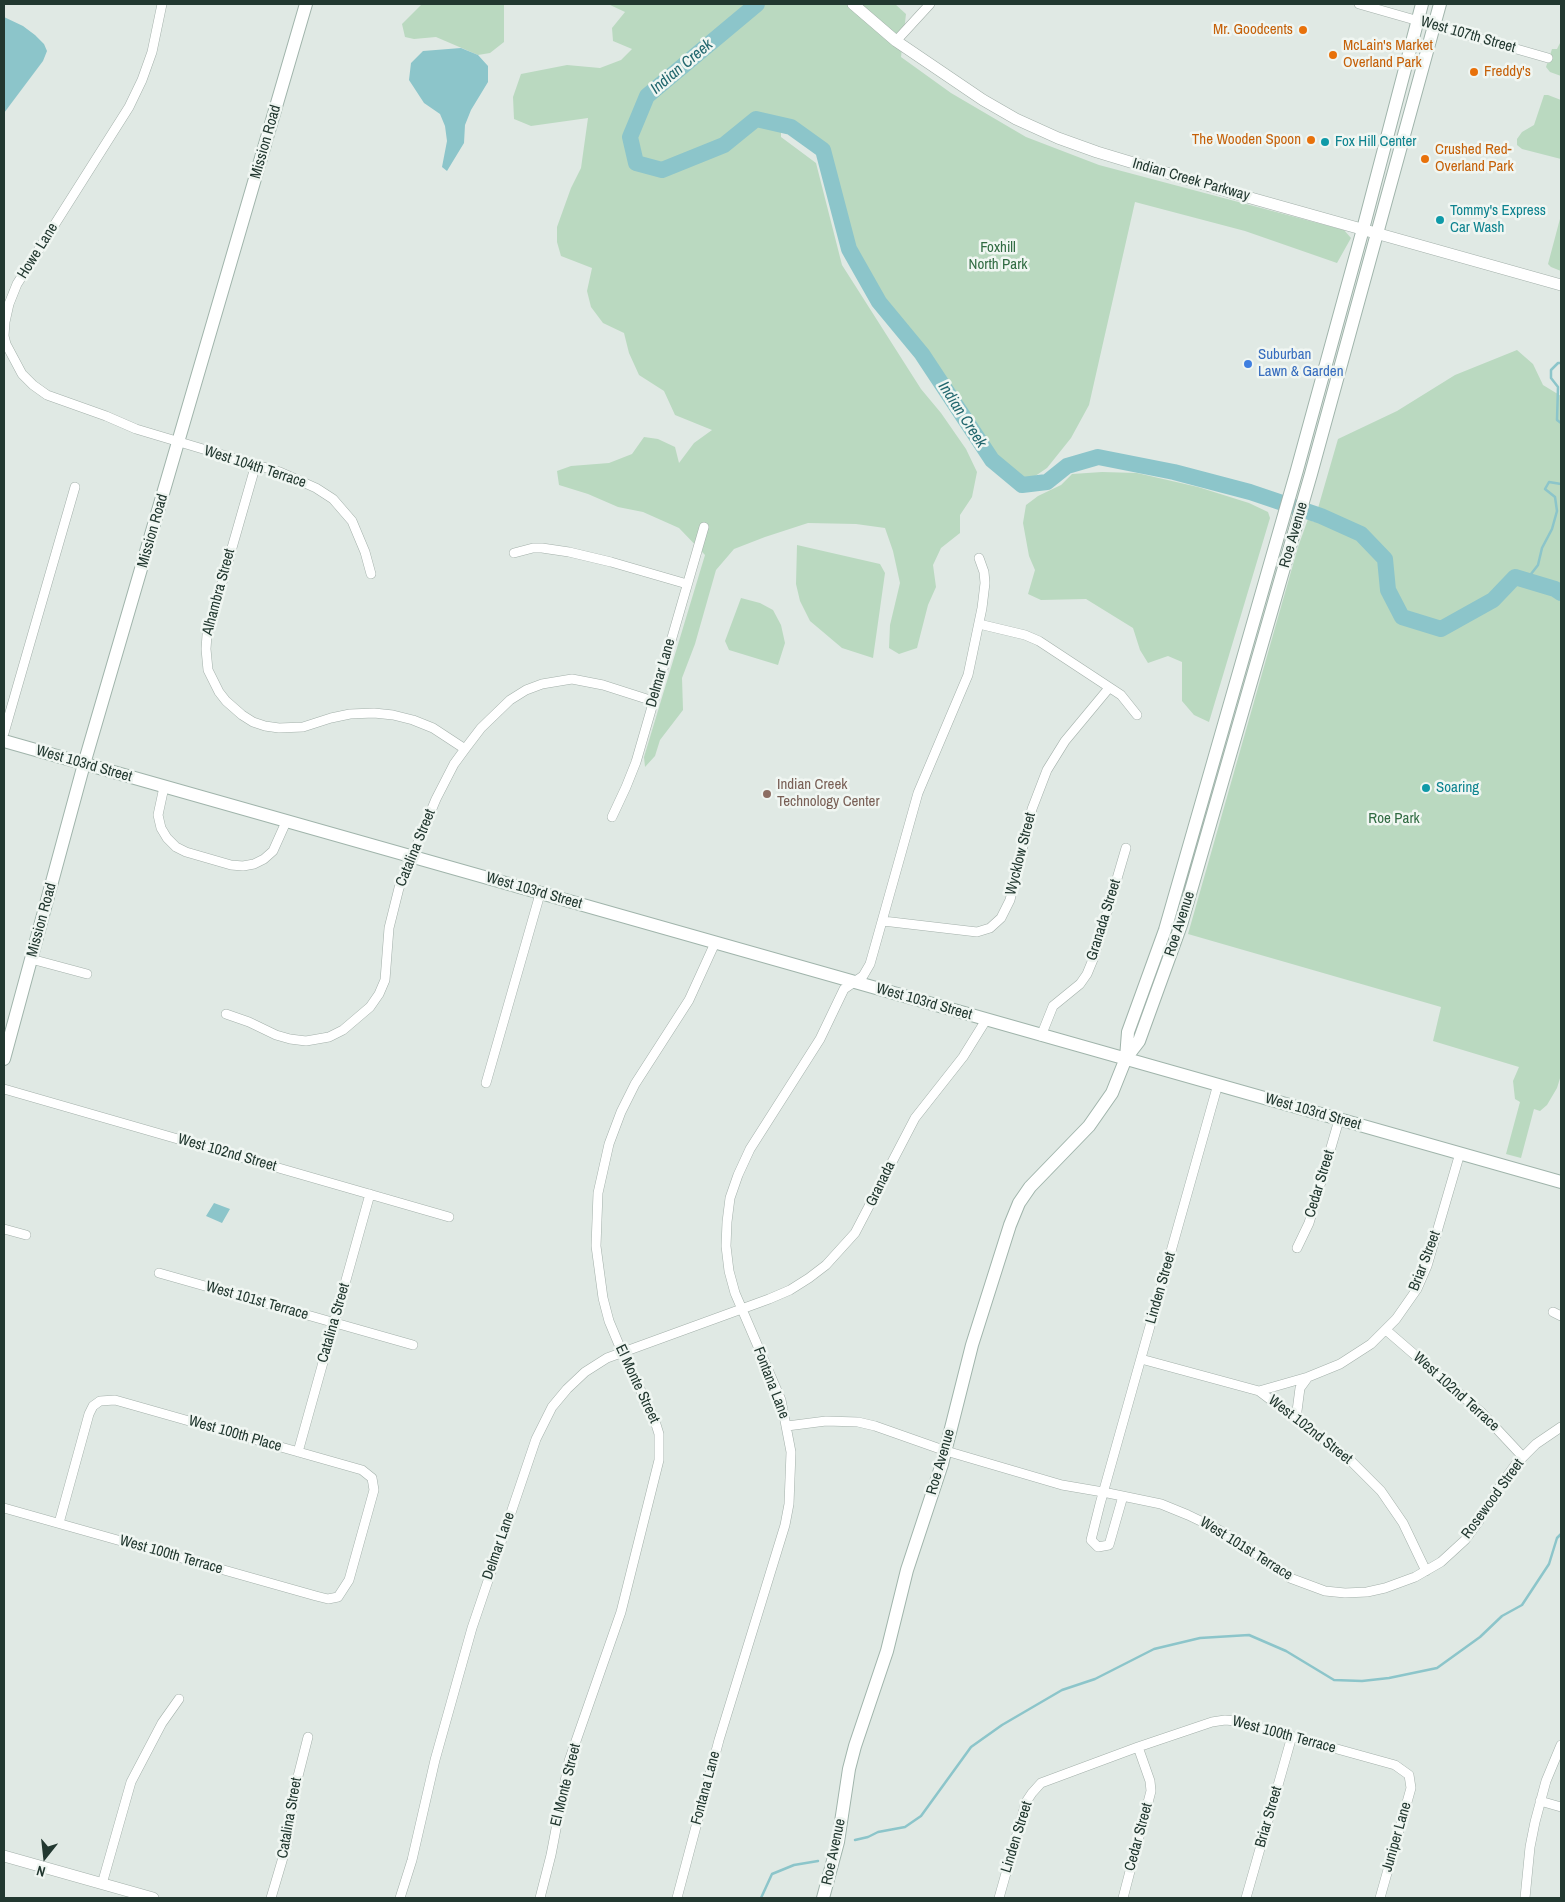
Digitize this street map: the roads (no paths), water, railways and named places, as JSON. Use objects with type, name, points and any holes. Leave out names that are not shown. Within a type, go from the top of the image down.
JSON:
[{"type":"main road","name":"Mission Road","points":[[4,1058],[84,764],[306,4]]},
{"type":"main road","name":"Roe Avenue","points":[[823,1898],[838,1842],[849,1769],[855,1746],[887,1651],[907,1570],[946,1451],[985,1300],[1010,1225],[1019,1203],[1030,1187],[1089,1126],[1102,1108],[1117,1083],[1126,1058],[1128,1032],[1165,930],[1297,470],[1422,4]]},
{"type":"main road","name":"Roe Avenue","points":[[1126,1058],[1139,1041],[1181,925],[1311,474],[1440,4]]},
{"type":"main road","points":[[1224,719],[1238,727]]},
{"type":"main road","name":"West 103rd Street","points":[[4,741],[1561,1182]]},
{"type":"street","name":"Howe Lane","points":[[162,4],[152,52],[142,80],[129,107],[17,284],[9,304],[4,336],[9,351],[22,374],[47,396],[106,416],[136,429],[179,442]]},
{"type":"street","name":"Indian Creek Parkway","points":[[853,4],[896,41],[982,100],[1016,119],[1058,138],[1091,150],[1233,193],[1561,285]]},
{"type":"street","points":[[896,41],[930,4]]},
{"type":"street","name":"West 107th Street","points":[[1359,4],[1548,58]]},
{"type":"street","name":"West 104th Terrace","points":[[179,442],[280,472],[307,482],[325,494],[340,506],[356,528],[371,574]]},
{"type":"street","name":"Alhambra Street","points":[[256,464],[206,634],[208,670],[219,692],[242,715],[252,722],[265,726],[279,728],[303,727],[350,714],[374,713],[413,720],[433,728],[465,749]]},
{"type":"street","points":[[4,733],[75,487]]},
{"type":"street","name":"Delmar Lane","points":[[612,817],[636,762],[704,527]]},
{"type":"street","points":[[514,553],[533,548],[569,552],[687,584]]},
{"type":"street","points":[[854,982],[863,976],[870,964],[918,794],[968,675],[979,624],[985,583],[984,572],[979,558]]},
{"type":"street","points":[[979,624],[1018,633],[1039,641],[1121,695],[1137,715]]},
{"type":"street","name":"Catalina Street","points":[[226,1014],[249,1022],[276,1035],[298,1041],[329,1037],[350,1026],[370,1007],[379,994],[385,980],[389,928],[394,904],[412,856],[446,778],[465,749],[500,708],[526,690],[542,684],[572,679],[603,685],[653,701]]},
{"type":"street","name":"Wycklow Street","points":[[883,921],[977,932],[990,928],[1001,918],[1010,900],[1032,810],[1047,770],[1065,741],[1109,688]]},
{"type":"street","points":[[164,787],[158,815],[161,828],[167,838],[186,852],[231,865],[248,865],[264,858],[273,851],[286,822]]},
{"type":"street","name":"Granada Street","points":[[1041,1036],[1053,1006],[1080,984],[1087,974],[1094,957],[1126,848]]},
{"type":"street","points":[[486,1083],[540,894]]},
{"type":"street","name":"El Monte Street","points":[[540,1898],[570,1761],[621,1612],[660,1460],[659,1434],[654,1418],[622,1352],[609,1321],[603,1298],[596,1246],[598,1193],[602,1169],[621,1112],[635,1084],[689,1000],[715,943]]},
{"type":"street","points":[[31,959],[87,974]]},
{"type":"street","name":"Fontana Lane","points":[[677,1898],[737,1678],[785,1525],[789,1504],[791,1452],[787,1426],[781,1400],[741,1309],[729,1271],[726,1246],[729,1206],[738,1175],[761,1130],[820,1039],[844,989],[854,982]]},
{"type":"street","name":"Granada","points":[[741,1309],[790,1290],[809,1278],[841,1250],[864,1218],[901,1142],[915,1118],[963,1057],[986,1020]]},
{"type":"street","name":"Linden Street","points":[[1103,1492],[1218,1084]]},
{"type":"street","name":"West 102nd Street","points":[[4,1089],[449,1217]]},
{"type":"street","name":"Cedar Street","points":[[1297,1248],[1309,1223],[1339,1120]]},
{"type":"street","name":"Briar Street","points":[[1259,1391],[1340,1364],[1356,1355],[1396,1319],[1417,1289],[1427,1266],[1460,1153]]},
{"type":"street","name":"Catalina Street","points":[[298,1452],[370,1194]]},
{"type":"street","points":[[4,1229],[26,1235]]},
{"type":"street","name":"West 101st Terrace","points":[[159,1273],[413,1345]]},
{"type":"street","name":"Delmar Lane","points":[[400,1898],[412,1860],[435,1760],[472,1628],[536,1439],[552,1407],[566,1389],[598,1363],[622,1352],[741,1309]]},
{"type":"street","name":"West 102nd Terrace","points":[[1386,1330],[1482,1412],[1523,1457]]},
{"type":"street","name":"West 102nd Street","points":[[1141,1359],[1259,1391],[1350,1460],[1381,1491],[1403,1523],[1426,1571]]},
{"type":"street","points":[[1297,1420],[1296,1411],[1300,1388],[1308,1376]]},
{"type":"street","name":"West 100th Place","points":[[59,1524],[89,1414],[100,1401],[115,1400],[362,1470],[372,1478],[374,1490],[349,1580],[338,1596]]},
{"type":"street","name":"West 101st Terrace","points":[[787,1426],[826,1420],[858,1422],[875,1426],[946,1451],[1062,1485],[1161,1504],[1188,1515],[1235,1540],[1290,1578],[1325,1591],[1345,1593],[1367,1592],[1405,1582],[1426,1571]]},
{"type":"street","name":"Rosewood Street","points":[[1426,1571],[1450,1555],[1465,1540],[1479,1521],[1506,1476],[1536,1444],[1561,1427]]},
{"type":"street","points":[[1103,1492],[1091,1540],[1098,1547],[1109,1545],[1124,1496]]},
{"type":"street","name":"West 100th Terrace","points":[[4,1508],[316,1596],[328,1599],[338,1596]]},
{"type":"street","points":[[102,1884],[131,1782],[158,1731],[179,1699]]},
{"type":"street","name":"West 100th Terrace","points":[[1045,1782],[1138,1747],[1212,1722],[1225,1720],[1236,1721],[1292,1736],[1395,1766],[1410,1775]]},
{"type":"street","name":"Briar Street","points":[[1246,1898],[1292,1736]]},
{"type":"street","name":"Catalina Street","points":[[271,1898],[287,1844],[294,1792],[308,1738]]},
{"type":"street","points":[[1525,1898],[1530,1847],[1540,1801],[1561,1745]]},
{"type":"street","name":"Cedar Street","points":[[1122,1898],[1151,1791],[1138,1747]]},
{"type":"street","name":"Juniper Lane","points":[[1380,1898],[1411,1788],[1410,1775]]},
{"type":"street","name":"Linden Street","points":[[999,1898],[1026,1802],[1032,1793],[1045,1782]]},
{"type":"street","points":[[1540,1801],[1561,1807]]},
{"type":"street","points":[[4,1856],[153,1898]]},
{"type":"water","points":[[4,17],[23,26],[35,35],[44,44],[47,51],[43,61],[4,113]]},
{"type":"water","points":[[461,48],[478,55],[488,66],[488,82],[471,110],[465,125],[464,143],[447,171],[442,167],[447,141],[445,126],[440,114],[424,103],[409,80],[411,63],[423,51]]},
{"type":"water","points":[[214,1203],[230,1209],[222,1223],[206,1216]]},
{"type":"waterway","name":"Indian Creek","points":[[757,4],[647,96],[630,137],[636,163],[662,170],[724,145],[756,119],[791,127],[823,150],[849,249],[879,302],[922,354],[992,460],[1022,485],[1047,482],[1067,466],[1098,457],[1174,472],[1250,492],[1321,516],[1361,534],[1385,559],[1388,590],[1402,617],[1441,629],[1493,600],[1515,577],[1555,589],[1561,593]]},
{"type":"waterway","points":[[1561,363],[1558,363],[1551,370],[1551,378],[1558,387],[1557,420],[1561,423]]},
{"type":"waterway","points":[[1518,578],[1531,574],[1538,565],[1542,548],[1552,529],[1557,511],[1555,497],[1545,489],[1549,482],[1561,484]]},
{"type":"waterway","points":[[855,1840],[878,1832],[905,1827],[921,1816],[971,1747],[1002,1725],[1062,1690],[1095,1679],[1154,1649],[1200,1638],[1249,1635],[1286,1651],[1334,1680],[1362,1681],[1389,1678],[1437,1668],[1480,1637],[1502,1616],[1522,1605],[1549,1564],[1557,1538],[1561,1534]]},
{"type":"waterway","points":[[761,1898],[772,1874],[794,1865],[818,1861]]},
{"type":"place","name":"Mr. Goodcents","points":[[1303,30]]},
{"type":"place","name":"McLain's Market Overland Park","points":[[1333,55]]},
{"type":"place","name":"Freddy's","points":[[1474,72]]},
{"type":"place","name":"The Wooden Spoon","points":[[1311,140]]},
{"type":"place","name":"Fox Hill Center","points":[[1325,142]]},
{"type":"place","name":"Crushed Red- Overland Park","points":[[1425,159]]},
{"type":"place","name":"Tommy's Express Car Wash","points":[[1440,220]]},
{"type":"place","name":"Suburban Lawn & Garden","points":[[1248,364]]},
{"type":"place","name":"Soaring","points":[[1426,788]]},
{"type":"place","name":"Indian Creek Technology Center","points":[[767,794]]},
{"type":"park label","name":"Foxhill North Park","points":[[998,256]]},
{"type":"park label","name":"Roe Park","points":[[1394,819]]}]
